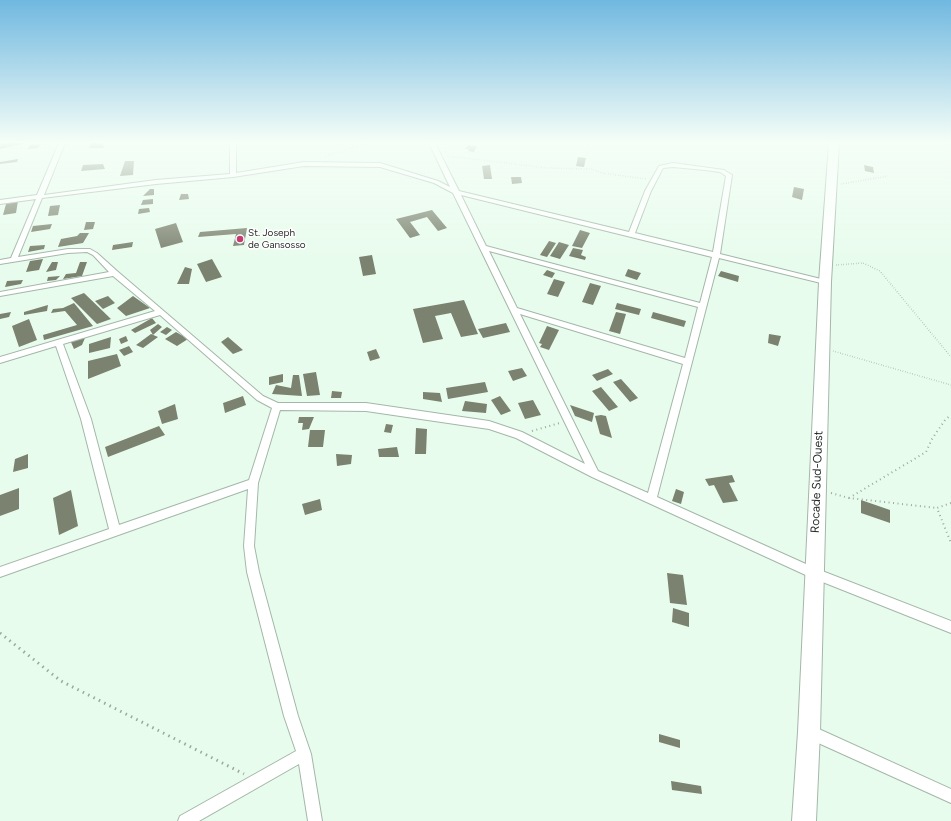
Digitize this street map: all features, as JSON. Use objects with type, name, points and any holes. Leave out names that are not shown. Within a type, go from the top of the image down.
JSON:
[{"type":"main road","name":"Rocade Sud-Ouest","points":[[804,821],[809,732],[822,348],[831,181]]},
{"type":"street","points":[[14,259],[46,181]]},
{"type":"street","points":[[0,202],[164,181]]},
{"type":"street","points":[[434,181],[458,192],[825,282]]},
{"type":"street","points":[[452,181],[595,474]]},
{"type":"street","points":[[631,235],[653,181]]},
{"type":"street","points":[[651,499],[716,256],[728,181]]},
{"type":"street","points":[[485,248],[703,306]]},
{"type":"street","points":[[0,262],[68,251],[88,250],[95,254],[114,273],[260,398],[277,406],[366,407],[489,425],[519,435],[595,474],[814,573],[951,627]]},
{"type":"street","points":[[0,294],[114,273]]},
{"type":"street","points":[[515,310],[688,362]]},
{"type":"street","points":[[0,360],[161,312]]},
{"type":"street","points":[[58,342],[86,419],[115,531]]},
{"type":"street","points":[[277,406],[254,483],[249,534],[252,572],[291,716],[304,754],[316,821]]},
{"type":"street","points":[[0,572],[254,483]]},
{"type":"street","points":[[809,732],[951,796]]},
{"type":"street","points":[[185,821],[304,754]]},
{"type":"path","points":[[838,184],[855,181]]},
{"type":"path","points":[[826,265],[863,264],[880,271],[951,357]]},
{"type":"path","points":[[822,348],[951,385]]},
{"type":"path","points":[[849,498],[926,452],[932,439],[945,420],[951,415]]},
{"type":"path","points":[[519,435],[569,420]]},
{"type":"path","points":[[817,490],[849,498],[937,508],[951,503]]},
{"type":"path","points":[[937,508],[951,543]]},
{"type":"path","points":[[0,633],[61,681],[258,781]]},
{"type":"building","points":[[512,181],[522,181],[522,183],[512,184]]},
{"type":"building","points":[[794,187],[804,189],[802,200],[792,197]]},
{"type":"building","points":[[150,189],[154,189],[154,195],[143,196]]},
{"type":"building","points":[[181,194],[188,194],[189,199],[179,200]]},
{"type":"building","points":[[153,199],[153,204],[141,205],[143,200]]},
{"type":"building","points":[[18,201],[16,213],[3,215],[6,204]]},
{"type":"building","points":[[60,205],[58,215],[48,216],[50,206]]},
{"type":"building","points":[[149,208],[150,212],[138,214],[139,209]]},
{"type":"building","points":[[432,210],[447,228],[438,231],[427,217],[410,222],[420,235],[410,238],[396,219]]},
{"type":"building","points":[[86,222],[95,222],[93,229],[84,230]]},
{"type":"building","points":[[176,223],[183,242],[161,248],[155,229]]},
{"type":"building","points":[[52,224],[50,229],[31,232],[33,226]]},
{"type":"building","points":[[247,228],[244,245],[233,246],[236,234],[198,237],[200,232]]},
{"type":"building","points":[[580,230],[590,233],[582,248],[572,246]]},
{"type":"building","points":[[80,233],[89,233],[83,243],[58,247],[61,239],[77,236]]},
{"type":"building","points":[[549,241],[556,243],[547,257],[540,255]]},
{"type":"building","points":[[133,242],[132,247],[112,250],[113,245]]},
{"type":"building","points":[[559,242],[569,245],[560,259],[550,256]]},
{"type":"building","points":[[45,245],[44,249],[28,252],[30,246]]},
{"type":"building","points":[[573,248],[583,250],[581,255],[586,257],[585,260],[569,256]]},
{"type":"building","points":[[372,255],[376,274],[363,276],[359,257]]},
{"type":"building","points":[[43,259],[39,270],[26,272],[30,261]]},
{"type":"building","points":[[212,259],[222,277],[206,282],[197,264]]},
{"type":"building","points":[[52,262],[58,262],[56,270],[46,272]]},
{"type":"building","points":[[80,262],[87,262],[82,276],[63,279],[66,274],[76,273]]},
{"type":"building","points":[[185,267],[192,269],[189,284],[177,284]]},
{"type":"building","points":[[628,269],[641,273],[637,280],[625,276]]},
{"type":"building","points":[[547,270],[555,273],[552,278],[543,275]]},
{"type":"building","points":[[721,271],[739,276],[738,282],[718,276]]},
{"type":"building","points":[[60,276],[56,280],[47,281],[48,277]]},
{"type":"building","points":[[554,279],[565,282],[558,297],[547,294]]},
{"type":"building","points":[[23,280],[21,284],[5,287],[7,281]]},
{"type":"building","points":[[590,283],[601,286],[593,305],[582,302]]},
{"type":"building","points":[[84,293],[111,319],[97,324],[71,298]]},
{"type":"building","points":[[108,296],[115,303],[103,309],[95,301]]},
{"type":"building","points":[[133,296],[150,308],[126,316],[117,308]]},
{"type":"building","points":[[464,300],[478,334],[461,337],[451,313],[435,316],[443,339],[423,343],[413,309]]},
{"type":"building","points":[[74,303],[93,326],[44,340],[43,335],[77,325],[65,311],[51,313],[53,309],[63,308]]},
{"type":"building","points":[[617,303],[641,309],[639,315],[615,309]]},
{"type":"building","points":[[48,305],[47,311],[24,315],[24,312]]},
{"type":"building","points":[[11,312],[9,317],[0,319],[0,314]]},
{"type":"building","points":[[616,312],[626,314],[620,334],[609,331]]},
{"type":"building","points":[[653,312],[686,321],[684,327],[651,318]]},
{"type":"building","points":[[152,318],[156,323],[135,333],[131,330]]},
{"type":"building","points":[[29,319],[37,340],[19,347],[12,326]]},
{"type":"building","points":[[506,323],[510,332],[483,338],[478,329]]},
{"type":"building","points":[[158,324],[162,327],[153,335],[150,330]]},
{"type":"building","points":[[547,326],[559,330],[549,350],[540,347],[542,344],[539,343]]},
{"type":"building","points":[[167,327],[172,330],[166,335],[160,332]]},
{"type":"building","points":[[176,332],[188,339],[177,346],[165,339]]},
{"type":"building","points":[[151,334],[158,337],[143,348],[136,345]]},
{"type":"building","points":[[769,334],[781,336],[778,346],[768,343]]},
{"type":"building","points":[[126,336],[128,341],[121,344],[119,339]]},
{"type":"building","points":[[111,337],[110,348],[89,353],[89,344]]},
{"type":"building","points":[[228,337],[243,350],[233,354],[221,342]]},
{"type":"building","points":[[85,338],[82,345],[74,349],[70,340]]},
{"type":"building","points":[[129,346],[133,352],[124,356],[119,350]]},
{"type":"building","points":[[376,349],[380,358],[370,361],[367,352]]},
{"type":"building","points":[[117,354],[121,366],[88,379],[88,361]]},
{"type":"building","points":[[522,368],[527,376],[513,381],[508,371]]},
{"type":"building","points":[[608,369],[613,374],[597,381],[592,375]]},
{"type":"building","points":[[316,372],[320,395],[307,396],[303,374]]},
{"type":"building","points":[[283,374],[283,382],[269,385],[269,377]]},
{"type":"building","points":[[293,375],[299,375],[302,396],[272,394],[276,385],[291,388]]},
{"type":"building","points":[[621,379],[638,398],[630,402],[613,382]]},
{"type":"building","points":[[485,382],[488,392],[448,399],[446,388]]},
{"type":"building","points":[[601,387],[618,407],[609,411],[592,391]]},
{"type":"building","points":[[332,391],[342,392],[341,398],[331,398]]},
{"type":"building","points":[[423,392],[440,393],[442,402],[423,399]]},
{"type":"building","points":[[243,396],[246,405],[225,413],[223,403]]},
{"type":"building","points":[[500,396],[511,411],[501,415],[491,400]]},
{"type":"building","points":[[533,400],[541,415],[525,419],[518,403]]},
{"type":"building","points":[[465,401],[487,404],[486,413],[462,411]]},
{"type":"building","points":[[175,404],[178,419],[162,424],[158,411]]},
{"type":"building","points":[[570,405],[594,413],[592,422],[575,416]]},
{"type":"building","points":[[595,416],[606,416],[612,438],[600,434]]},
{"type":"building","points":[[299,417],[314,417],[309,429],[302,430],[303,423],[298,423]]},
{"type":"building","points":[[386,424],[393,425],[391,433],[384,432]]},
{"type":"building","points":[[159,426],[165,435],[108,457],[105,447]]},
{"type":"building","points":[[416,428],[427,429],[426,454],[415,454]]},
{"type":"building","points":[[310,430],[325,430],[323,447],[308,447]]},
{"type":"building","points":[[397,447],[399,457],[379,457],[378,449]]},
{"type":"building","points":[[28,454],[28,468],[13,472],[15,459]]},
{"type":"building","points":[[336,454],[352,455],[351,464],[337,466]]},
{"type":"building","points":[[732,475],[735,482],[729,483],[738,501],[723,503],[714,485],[709,486],[705,479]]},
{"type":"building","points":[[19,488],[19,509],[0,516],[0,495]]},
{"type":"building","points":[[676,489],[684,492],[681,504],[672,501]]},
{"type":"building","points":[[71,490],[78,526],[59,535],[53,498]]},
{"type":"building","points":[[320,499],[322,510],[305,515],[302,504]]},
{"type":"building","points":[[861,500],[890,510],[890,523],[861,513]]},
{"type":"building","points":[[667,573],[683,575],[687,605],[670,603]]},
{"type":"building","points":[[673,608],[689,613],[689,627],[672,622]]},
{"type":"building","points":[[659,734],[680,740],[680,748],[659,742]]},
{"type":"building","points":[[671,781],[701,786],[702,794],[672,790]]},
{"type":"place","name":"St. Joseph de Gansosso","points":[[240,239]]}]
